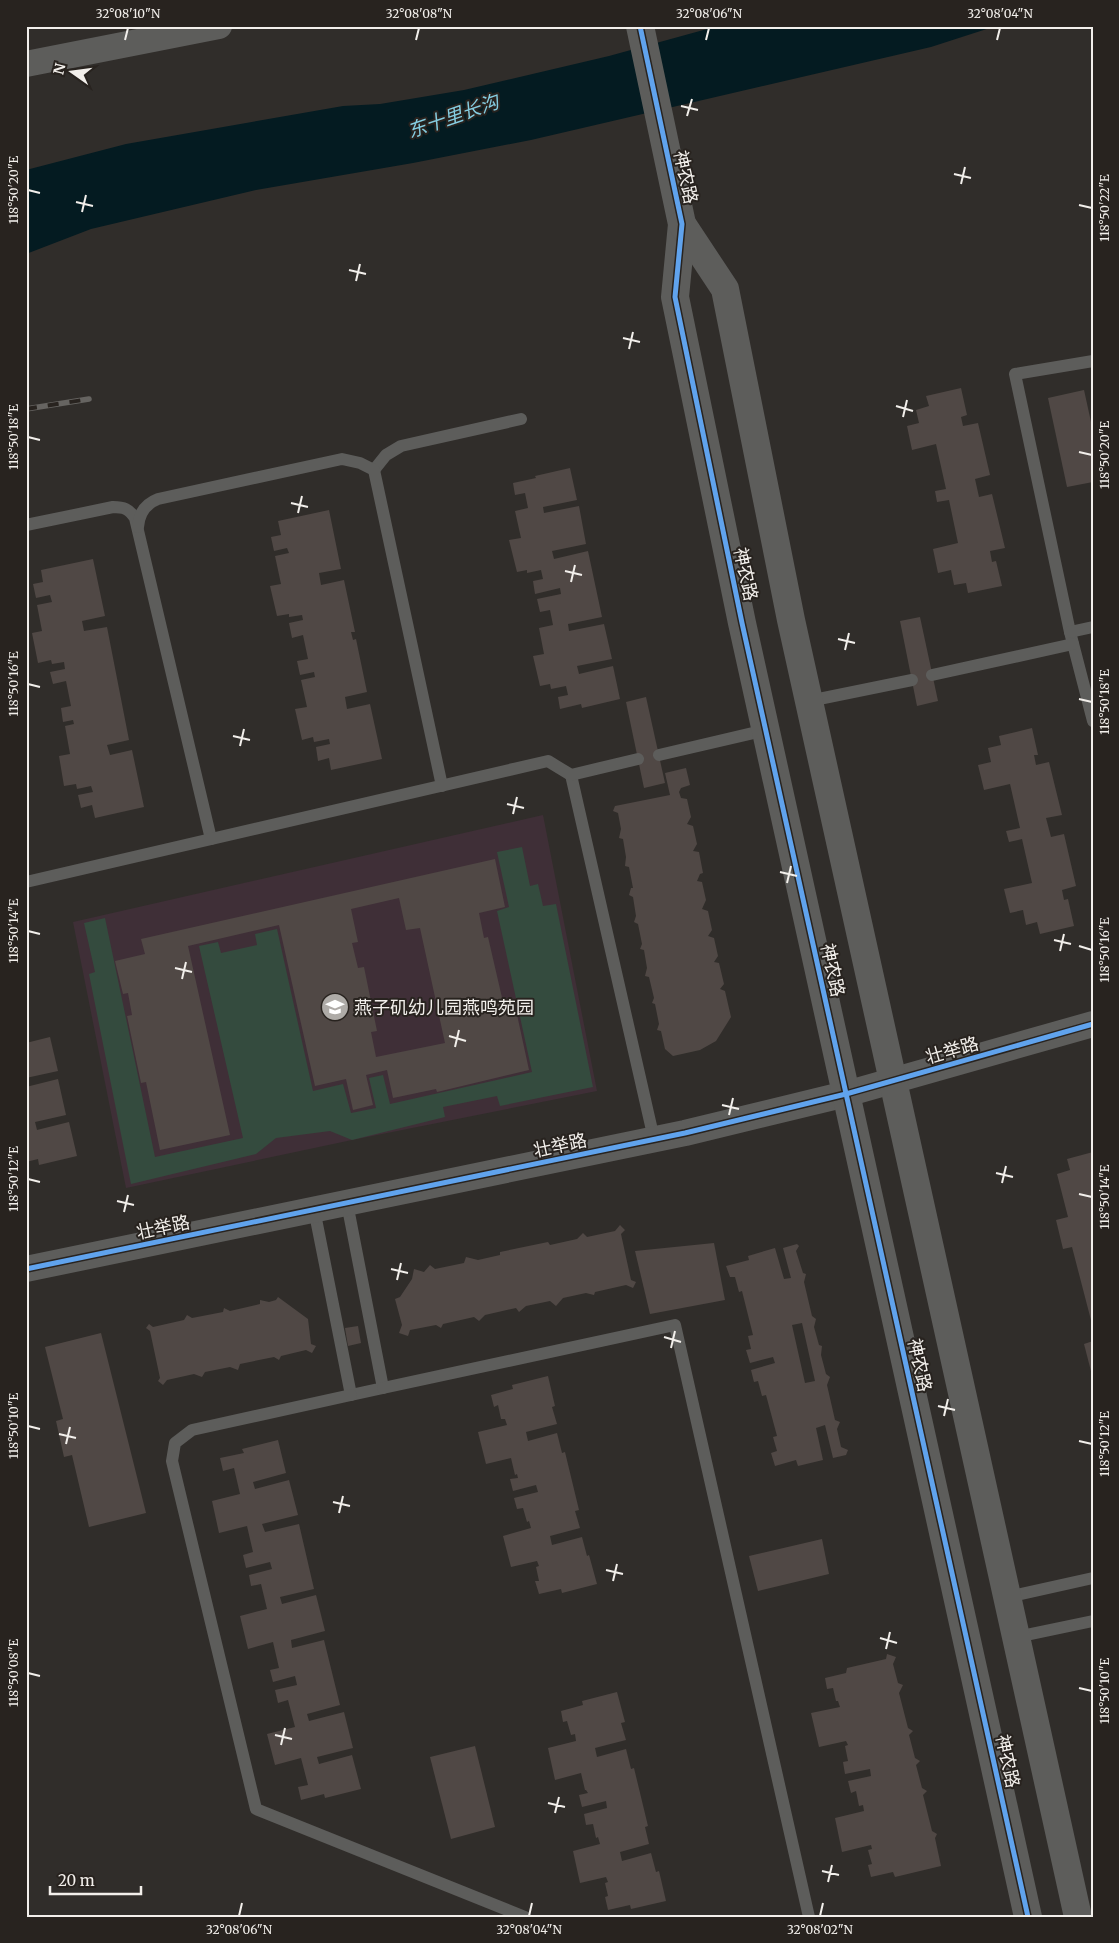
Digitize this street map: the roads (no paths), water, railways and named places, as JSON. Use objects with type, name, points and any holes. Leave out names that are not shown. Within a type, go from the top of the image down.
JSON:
[{"type":"street","points":[[26,64],[219,26]]},
{"type":"street","name":"神农路","points":[[640,26],[682,224],[674,297],[766,730],[1028,1917]]},
{"type":"street","name":"神农路","points":[[682,224],[725,289],[809,701],[1078,1917]]},
{"type":"street","name":"壮举路","points":[[26,1269],[654,1140],[846,1094],[1093,1024]]},
{"type":"lane","points":[[1092,716],[1071,638],[1015,374],[1093,361]]},
{"type":"lane","points":[[374,470],[386,455],[401,446],[521,420]]},
{"type":"lane","points":[[138,526],[139,519],[146,505],[158,499],[342,459],[360,463],[374,470]]},
{"type":"lane","points":[[374,470],[442,786]]},
{"type":"lane","points":[[26,525],[113,506],[122,507],[130,511],[135,518],[212,840]]},
{"type":"lane","points":[[932,675],[1071,638],[1093,627]]},
{"type":"lane","points":[[809,701],[912,680]]},
{"type":"lane","points":[[659,755],[766,730]]},
{"type":"lane","points":[[26,882],[548,761],[571,775],[638,759]]},
{"type":"lane","points":[[571,775],[654,1140]]},
{"type":"lane","points":[[347,1203],[383,1388]]},
{"type":"lane","points":[[314,1210],[351,1395]]},
{"type":"lane","points":[[526,1917],[256,1809],[172,1462],[175,1443],[192,1430],[676,1325],[809,1917]]},
{"type":"lane","points":[[1008,1598],[1093,1578]]},
{"type":"lane","points":[[1017,1638],[1093,1621]]},
{"type":"water","name":"东十里长沟","points":[[718,26],[996,26],[931,47],[531,140],[413,163],[256,190],[91,229],[26,254],[26,170],[126,144],[343,106],[380,104],[464,90],[609,56]]},
{"type":"railway","points":[[26,409],[89,399]]},
{"type":"place","name":"燕子矶幼儿园燕鸣苑园","points":[[335,1007]]}]
